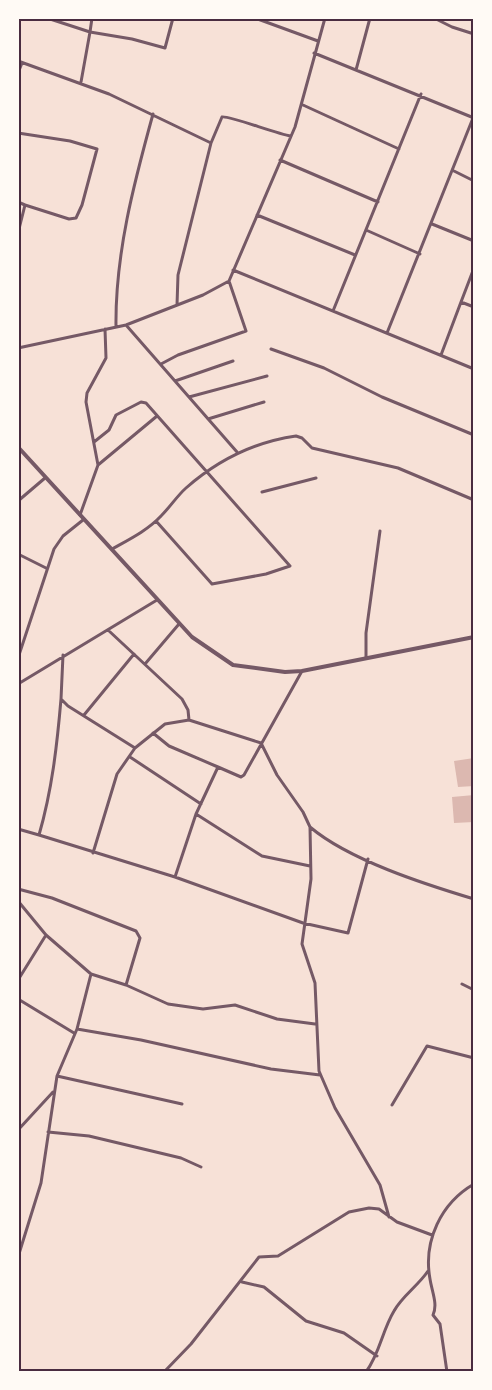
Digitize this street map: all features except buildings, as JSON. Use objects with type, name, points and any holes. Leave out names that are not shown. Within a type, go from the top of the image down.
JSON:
[{"type":"street","points":[[47,18],[90,32],[132,39],[165,48],[173,18]]},
{"type":"street","points":[[81,82],[92,18]]},
{"type":"street","points":[[255,18],[318,41]]},
{"type":"street","points":[[18,348],[126,325],[177,306],[221,287],[229,281],[303,105],[314,53],[325,18]]},
{"type":"street","points":[[356,70],[370,18]]},
{"type":"street","points":[[434,18],[474,34]]},
{"type":"street","points":[[314,53],[421,94],[472,117],[454,171],[387,333]]},
{"type":"street","points":[[18,73],[20,62],[81,82],[211,143]]},
{"type":"street","points":[[333,311],[421,94]]},
{"type":"street","points":[[303,105],[400,149]]},
{"type":"street","points":[[116,327],[117,284],[133,183],[153,114]]},
{"type":"street","points":[[177,306],[177,275],[211,143],[219,123],[226,115],[274,134],[291,136]]},
{"type":"street","points":[[18,133],[70,141],[97,149],[82,205],[76,218],[69,219],[18,202]]},
{"type":"street","points":[[280,160],[378,202]]},
{"type":"street","points":[[454,171],[474,181]]},
{"type":"street","points":[[18,232],[25,205]]},
{"type":"street","points":[[257,215],[356,255]]},
{"type":"street","points":[[432,224],[474,241]]},
{"type":"street","points":[[366,230],[420,254]]},
{"type":"street","points":[[441,355],[474,268]]},
{"type":"street","points":[[233,270],[474,369]]},
{"type":"street","points":[[160,364],[178,355],[246,331],[229,281]]},
{"type":"street","points":[[461,302],[474,307]]},
{"type":"street","points":[[126,325],[237,452]]},
{"type":"street","points":[[18,658],[46,567],[58,542],[81,518],[98,465],[88,423],[86,402],[87,393],[101,371],[107,354],[105,329]]},
{"type":"street","points":[[271,348],[324,368],[374,393],[474,435]]},
{"type":"street","points":[[175,381],[233,361]]},
{"type":"street","points":[[189,397],[267,376]]},
{"type":"street","points":[[94,441],[109,430],[116,415],[141,402],[146,404],[290,566],[266,574],[212,584],[156,521]]},
{"type":"street","points":[[208,418],[264,402]]},
{"type":"street","points":[[98,465],[157,416]]},
{"type":"street","points":[[110,550],[140,534],[156,521],[183,490],[237,452],[300,436],[312,448],[398,468],[474,500]]},
{"type":"street","points":[[18,447],[179,624],[192,637],[233,665],[285,672],[303,671],[474,637]]},
{"type":"street","points":[[18,501],[45,478]]},
{"type":"street","points":[[262,492],[316,478]]},
{"type":"street","points":[[366,658],[366,633],[380,531]]},
{"type":"street","points":[[18,554],[46,567]]},
{"type":"street","points":[[18,684],[157,600]]},
{"type":"street","points":[[145,664],[179,624]]},
{"type":"street","points":[[108,630],[182,699],[188,710],[189,720]]},
{"type":"street","points":[[84,715],[134,654]]},
{"type":"street","points":[[39,835],[49,799],[57,754],[63,655]]},
{"type":"street","points":[[153,733],[169,746],[241,777],[303,671]]},
{"type":"street","points":[[61,699],[135,748]]},
{"type":"street","points":[[93,853],[117,774],[135,748],[165,724],[189,720],[261,743],[276,776],[303,812],[310,827],[309,896],[303,923],[302,944],[315,983],[315,1024],[320,1076],[335,1108],[380,1185],[388,1217]]},
{"type":"street","points":[[130,757],[201,804]]},
{"type":"street","points":[[175,877],[196,814],[218,768]]},
{"type":"street","points":[[196,814],[262,856],[310,866]]},
{"type":"street","points":[[310,827],[333,843],[430,887],[474,899]]},
{"type":"street","points":[[18,829],[175,877],[303,923],[349,933],[368,859]]},
{"type":"street","points":[[18,889],[52,898],[136,931],[140,938],[126,985]]},
{"type":"street","points":[[18,901],[46,935],[91,974],[183,1007],[214,1009],[236,1005],[277,1019],[315,1024]]},
{"type":"street","points":[[18,980],[46,935]]},
{"type":"street","points":[[18,1257],[41,1183],[57,1076],[75,1031],[91,974]]},
{"type":"street","points":[[462,984],[474,990]]},
{"type":"street","points":[[18,999],[75,1031],[141,1040],[271,1069],[320,1076]]},
{"type":"street","points":[[392,1105],[430,1044],[474,1059]]},
{"type":"street","points":[[57,1076],[182,1104]]},
{"type":"street","points":[[18,1130],[54,1091]]},
{"type":"street","points":[[48,1132],[89,1136],[181,1158],[201,1167]]},
{"type":"street","points":[[447,1372],[440,1324],[433,1315],[436,1308],[429,1270],[432,1235],[438,1221],[454,1198],[474,1184]]},
{"type":"street","points":[[164,1372],[191,1344],[260,1257],[278,1256],[348,1212],[373,1208],[388,1217],[432,1235]]},
{"type":"street","points":[[366,1372],[377,1356],[396,1308],[419,1285],[429,1270]]},
{"type":"street","points":[[242,1282],[264,1287],[306,1321],[344,1333],[377,1356]]},
{"type":"shaded area","points":[[474,758],[474,786],[458,787],[454,761]]},
{"type":"shaded area","points":[[474,795],[474,822],[454,823],[452,797]]}]
